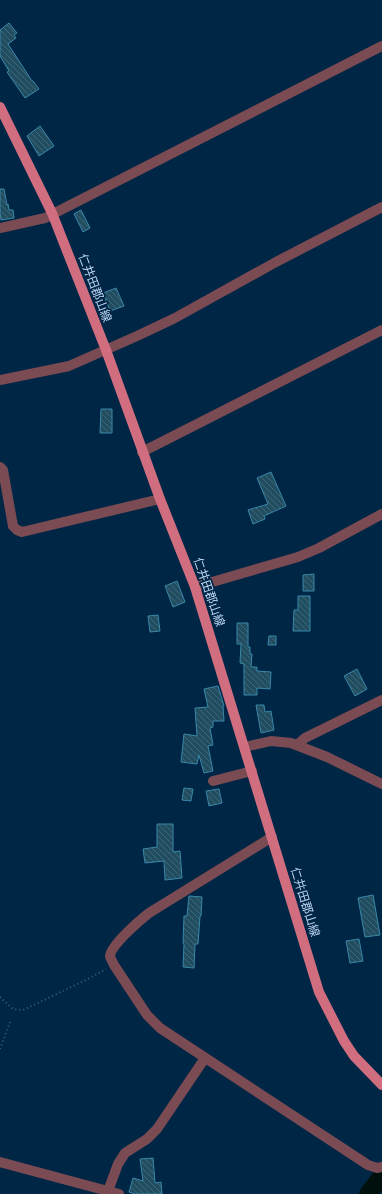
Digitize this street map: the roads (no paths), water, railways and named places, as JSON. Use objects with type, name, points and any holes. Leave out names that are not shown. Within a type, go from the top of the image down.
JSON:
[{"type":"main road","name":"仁井田郡山線","points":[[0,107],[52,213],[106,350],[160,500],[195,587],[319,992],[344,1041],[354,1056],[382,1085]]},
{"type":"street","points":[[0,228],[45,218],[52,213],[382,46]]},
{"type":"street","points":[[0,380],[69,366],[106,350],[175,318],[270,266],[382,208]]},
{"type":"street","points":[[142,452],[382,330]]},
{"type":"street","points":[[0,467],[3,470],[13,526],[22,532],[160,500]]},
{"type":"street","points":[[195,587],[298,557],[319,548],[382,514]]},
{"type":"street","points":[[297,745],[305,738],[382,700]]},
{"type":"street","points":[[245,747],[276,741],[297,745],[327,757],[382,784]]},
{"type":"street","points":[[213,781],[252,771]]},
{"type":"street","points":[[272,837],[149,913],[128,932],[110,955],[114,965],[153,1022],[368,1165],[377,1168],[382,1167]]},
{"type":"street","points":[[108,1191],[121,1158],[129,1150],[146,1139],[157,1129],[205,1058]]},
{"type":"street","points":[[0,1162],[119,1194]]},
{"type":"waterway","points":[[368,1194],[382,1176]]}]
